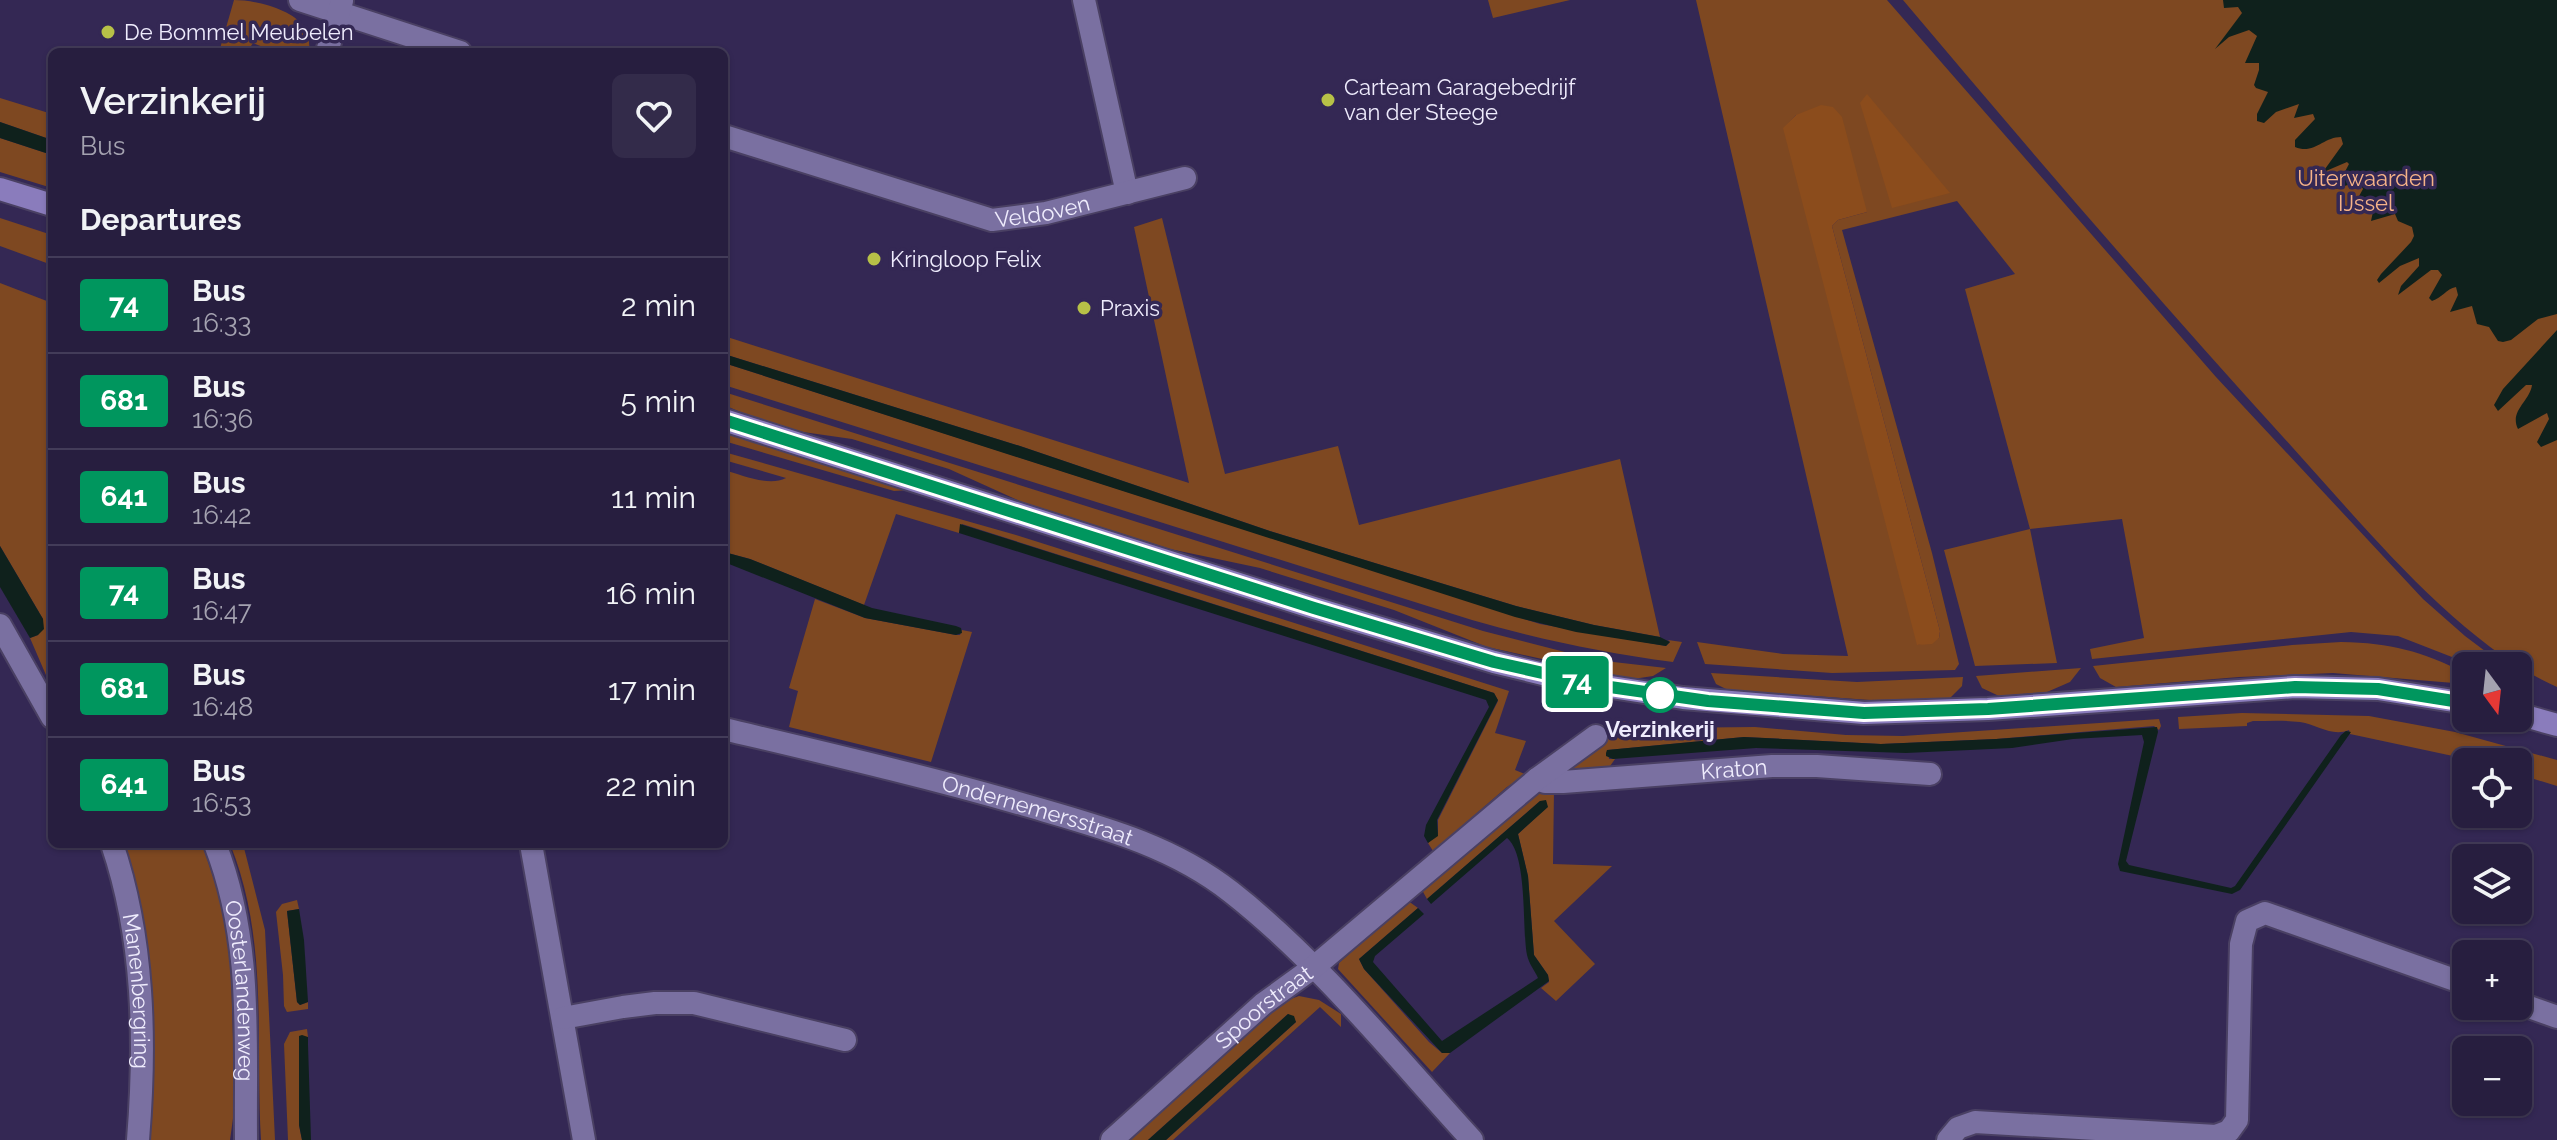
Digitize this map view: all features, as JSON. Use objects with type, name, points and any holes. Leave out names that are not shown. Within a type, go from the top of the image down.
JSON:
[{"type":"main road","points":[[0,189],[48,204]]},
{"type":"main road","points":[[728,421],[1314,608],[1494,662],[1586,684],[1698,700],[1864,713],[1988,709],[2295,687],[2378,689],[2452,701]]},
{"type":"main road","points":[[2532,718],[2557,725]]},
{"type":"street","points":[[300,0],[341,6],[450,48]]},
{"type":"street","points":[[1084,0],[1127,193]]},
{"type":"street","points":[[328,48],[341,6]]},
{"type":"street","name":"Veldoven","points":[[728,137],[992,220],[1046,213],[1185,178]]},
{"type":"street","points":[[0,625],[48,710]]},
{"type":"street","name":"Ondernemersstraat","points":[[728,730],[931,778],[1113,831],[1163,849],[1230,891],[1314,967]]},
{"type":"street","points":[[1314,967],[1537,779],[1596,736]]},
{"type":"street","name":"Kraton","points":[[1537,779],[1563,782],[1772,766],[1930,774]]},
{"type":"street","name":"Manenbergring","points":[[113,848],[130,914],[141,1009],[138,1140]]},
{"type":"street","name":"Oosterlandenweg","points":[[216,848],[233,898],[243,952],[246,1140]]},
{"type":"street","points":[[532,848],[584,1140]]},
{"type":"street","points":[[1948,1140],[1958,1128],[1975,1122],[2216,1136],[2229,1131],[2237,1120],[2241,944],[2247,921],[2265,913],[2452,979]]},
{"type":"street","name":"Spoorstraat","points":[[1112,1140],[1263,1004],[1314,967],[1472,1140]]},
{"type":"street","points":[[563,1018],[655,1003],[694,1003],[845,1040]]},
{"type":"street","points":[[2532,1008],[2557,1017]]},
{"type":"green space","points":[[234,0],[262,4],[291,15],[306,30],[309,48],[266,48],[253,43],[250,48],[220,48]]},
{"type":"green space","points":[[1488,0],[1570,0],[1493,18]]},
{"type":"green space","points":[[1696,0],[1887,0],[2216,377],[2423,599],[2486,652],[2452,652],[2452,657],[2398,636],[2351,632],[2092,659],[2090,649],[2144,638],[2122,519],[2030,529],[1965,289],[2015,274],[1957,201],[1842,230],[1932,553],[1959,664],[1955,670],[1832,673],[1705,664],[1697,642],[1783,654],[1848,656]],"holes":[[[1796,115],[1867,212],[1838,220],[1832,226],[1940,631],[1939,638],[1918,645],[1784,128]]]},
{"type":"green space","name":"Uiterwaarden IJssel","points":[[1903,0],[2557,0],[2557,687],[2532,674],[2532,652],[2498,652],[2415,581],[2243,393]]},
{"type":"green space","points":[[0,98],[48,113],[48,139],[0,122]]},
{"type":"green space","points":[[0,138],[48,154],[48,187],[0,172]]},
{"type":"green space","points":[[0,218],[48,234],[48,264],[0,246]]},
{"type":"green space","points":[[1162,218],[1225,474],[1338,446],[1359,525],[1620,459],[1660,637],[1516,606],[1273,532],[1020,446],[728,355],[728,337],[1189,483],[1134,227]]},
{"type":"green space","points":[[0,283],[48,301],[48,680],[30,638],[38,635],[43,619],[0,546]]},
{"type":"green space","points":[[728,364],[1540,624],[1666,646],[1670,642],[1668,640],[1682,642],[1673,662],[1572,645],[1472,620],[728,386]]},
{"type":"green space","points":[[728,393],[1483,631],[1596,660],[1666,668],[1653,676],[1633,679],[1487,647],[1394,610],[1260,568],[1170,549],[1022,502],[949,469],[852,439],[803,432],[759,420],[728,407]]},
{"type":"green space","points":[[728,433],[911,490],[894,491],[728,442]]},
{"type":"green space","points":[[728,453],[1016,535],[1509,691],[1495,733],[1526,741],[1515,770],[1527,775],[1507,787],[1433,851],[1428,843],[1438,834],[1438,820],[1498,701],[1494,693],[962,524],[959,533],[896,514],[864,605],[728,553],[728,471],[764,481],[786,478],[728,461]]},
{"type":"green space","points":[[2030,529],[2057,663],[1975,666],[1944,550]]},
{"type":"green space","points":[[815,599],[865,618],[956,635],[960,635],[962,630],[972,632],[931,762],[789,727],[798,691],[789,688]]},
{"type":"green space","points":[[2341,642],[2391,646],[2452,667],[2452,683],[2333,673],[2116,687],[2100,678],[2093,666]]},
{"type":"green space","points":[[2081,668],[2070,682],[2047,692],[1999,696],[1982,688],[1976,676]]},
{"type":"green space","points":[[1711,673],[1857,682],[1963,677],[1962,686],[1949,699],[1870,700],[1728,690],[1716,684]]},
{"type":"green space","points":[[2242,713],[2369,716],[2455,732],[2513,748],[2452,748],[2452,756],[2350,734],[2349,730],[2331,731],[2300,722],[2253,721],[2247,726],[2179,729],[2178,717]]},
{"type":"green space","points":[[2159,719],[2159,730],[2154,726],[1996,739],[1881,744],[1744,737],[1608,750],[1609,759],[1615,759],[1608,769],[1569,773],[1561,768],[1622,721],[1657,728],[1755,727],[1846,735],[1903,736]]},
{"type":"green space","points":[[2532,753],[2557,760],[2557,786],[2532,778]]},
{"type":"green space","points":[[1554,790],[1553,864],[1612,866],[1554,921],[1595,964],[1556,1001],[1541,988],[1549,982],[1548,975],[1534,955],[1528,876],[1518,834],[1547,807],[1546,801],[1540,801],[1427,899],[1422,890],[1535,794]]},
{"type":"green space","points":[[123,848],[203,848],[224,909],[230,938],[235,1104],[230,1140],[148,1140],[153,1053],[151,988],[137,905]]},
{"type":"green space","points":[[231,848],[244,848],[265,930],[275,1140],[261,1140],[258,990],[250,917]]},
{"type":"green space","points":[[297,900],[299,909],[287,911],[297,1002],[300,1005],[308,1002],[308,1009],[287,1012],[276,912],[282,904]]},
{"type":"green space","points":[[1406,903],[1418,908],[1359,959],[1364,969],[1429,1042],[1442,1053],[1450,1053],[1432,1072],[1338,969],[1339,963]]},
{"type":"green space","points":[[1299,996],[1319,1000],[1341,1014],[1341,1027],[1320,1007],[1173,1140],[1166,1140],[1296,1022],[1288,1014],[1148,1140],[1128,1140],[1276,1007]]},
{"type":"green space","points":[[307,1029],[308,1037],[299,1037],[299,1125],[302,1140],[288,1140],[284,1044],[290,1032]]},
{"type":"shaded area","points":[[2223,0],[2557,0],[2557,314],[2538,319],[2511,340],[2503,342],[2498,341],[2489,327],[2477,324],[2472,306],[2450,312],[2458,295],[2456,287],[2435,300],[2429,298],[2442,275],[2438,270],[2431,270],[2398,295],[2401,286],[2419,266],[2419,258],[2400,266],[2379,283],[2377,280],[2381,274],[2411,242],[2414,236],[2412,227],[2398,221],[2395,214],[2371,221],[2374,207],[2371,205],[2356,208],[2354,205],[2363,189],[2359,181],[2336,189],[2349,164],[2325,169],[2343,144],[2341,137],[2308,149],[2295,147],[2295,140],[2315,119],[2313,114],[2294,118],[2299,104],[2276,112],[2264,123],[2257,121],[2257,114],[2268,92],[2254,85],[2259,63],[2245,63],[2257,36],[2249,30],[2229,37],[2215,49],[2242,13],[2238,7],[2224,8]]},
{"type":"shaded area","points":[[1867,94],[1950,193],[1892,208],[1860,103]]},
{"type":"shaded area","points":[[1821,105],[1833,107],[1842,117],[1867,212],[1838,220],[1832,226],[1940,631],[1939,638],[1932,644],[1917,645],[1783,128],[1796,115]]},
{"type":"shaded area","points":[[0,122],[48,139],[48,154],[0,138]]},
{"type":"shaded area","points":[[2557,330],[2557,440],[2541,447],[2537,442],[2549,419],[2547,413],[2518,429],[2516,423],[2518,411],[2532,385],[2526,385],[2498,411],[2494,405],[2503,389]]},
{"type":"shaded area","points":[[728,355],[1020,446],[1273,532],[1516,606],[1660,637],[1670,642],[1666,646],[1576,632],[1515,617],[728,364]]},
{"type":"shaded area","points":[[960,524],[1494,693],[1498,700],[1437,820],[1438,836],[1428,843],[1424,836],[1426,825],[1489,707],[1486,700],[959,533]]},
{"type":"shaded area","points":[[0,546],[43,619],[44,629],[38,635],[30,638],[0,587]]},
{"type":"shaded area","points":[[728,553],[872,608],[956,626],[961,628],[962,633],[956,635],[865,618],[728,564]]},
{"type":"shaded area","points":[[2157,727],[2126,861],[2129,865],[2231,888],[2341,735],[2351,732],[2240,890],[2232,894],[2120,871],[2118,864],[2144,742],[2142,735],[2073,739],[2012,748],[1906,753],[1756,748],[1613,759],[1606,756],[1607,750],[1744,737],[1881,744]]},
{"type":"shaded area","points":[[1546,800],[1548,807],[1518,834],[1528,876],[1534,955],[1549,981],[1450,1053],[1442,1053],[1364,969],[1359,959],[1418,908],[1424,914],[1375,956],[1373,962],[1442,1041],[1538,978],[1527,955],[1518,860],[1507,838],[1431,904],[1427,899],[1540,801]]},
{"type":"shaded area","points":[[299,909],[308,1002],[300,1005],[297,1002],[287,911]]},
{"type":"shaded area","points":[[1288,1014],[1294,1016],[1296,1022],[1166,1140],[1148,1140]]},
{"type":"shaded area","points":[[299,1036],[308,1037],[311,1140],[302,1140],[299,1125]]},
{"type":"bus line","name":"74","points":[[728,421],[1314,608],[1494,662],[1596,685],[1708,701],[1864,713],[1988,709],[2295,687],[2378,689],[2452,700]]},
{"type":"place","name":"De Bommel Meubelen","points":[[108,32]]},
{"type":"place","name":"Carteam Garagebedrijf van der Steege","points":[[1328,100]]},
{"type":"place","name":"Kringloop Felix","points":[[874,259]]},
{"type":"place","name":"Praxis","points":[[1084,308]]},
{"type":"place","name":"Verzinkerij","points":[[1660,695]]}]
